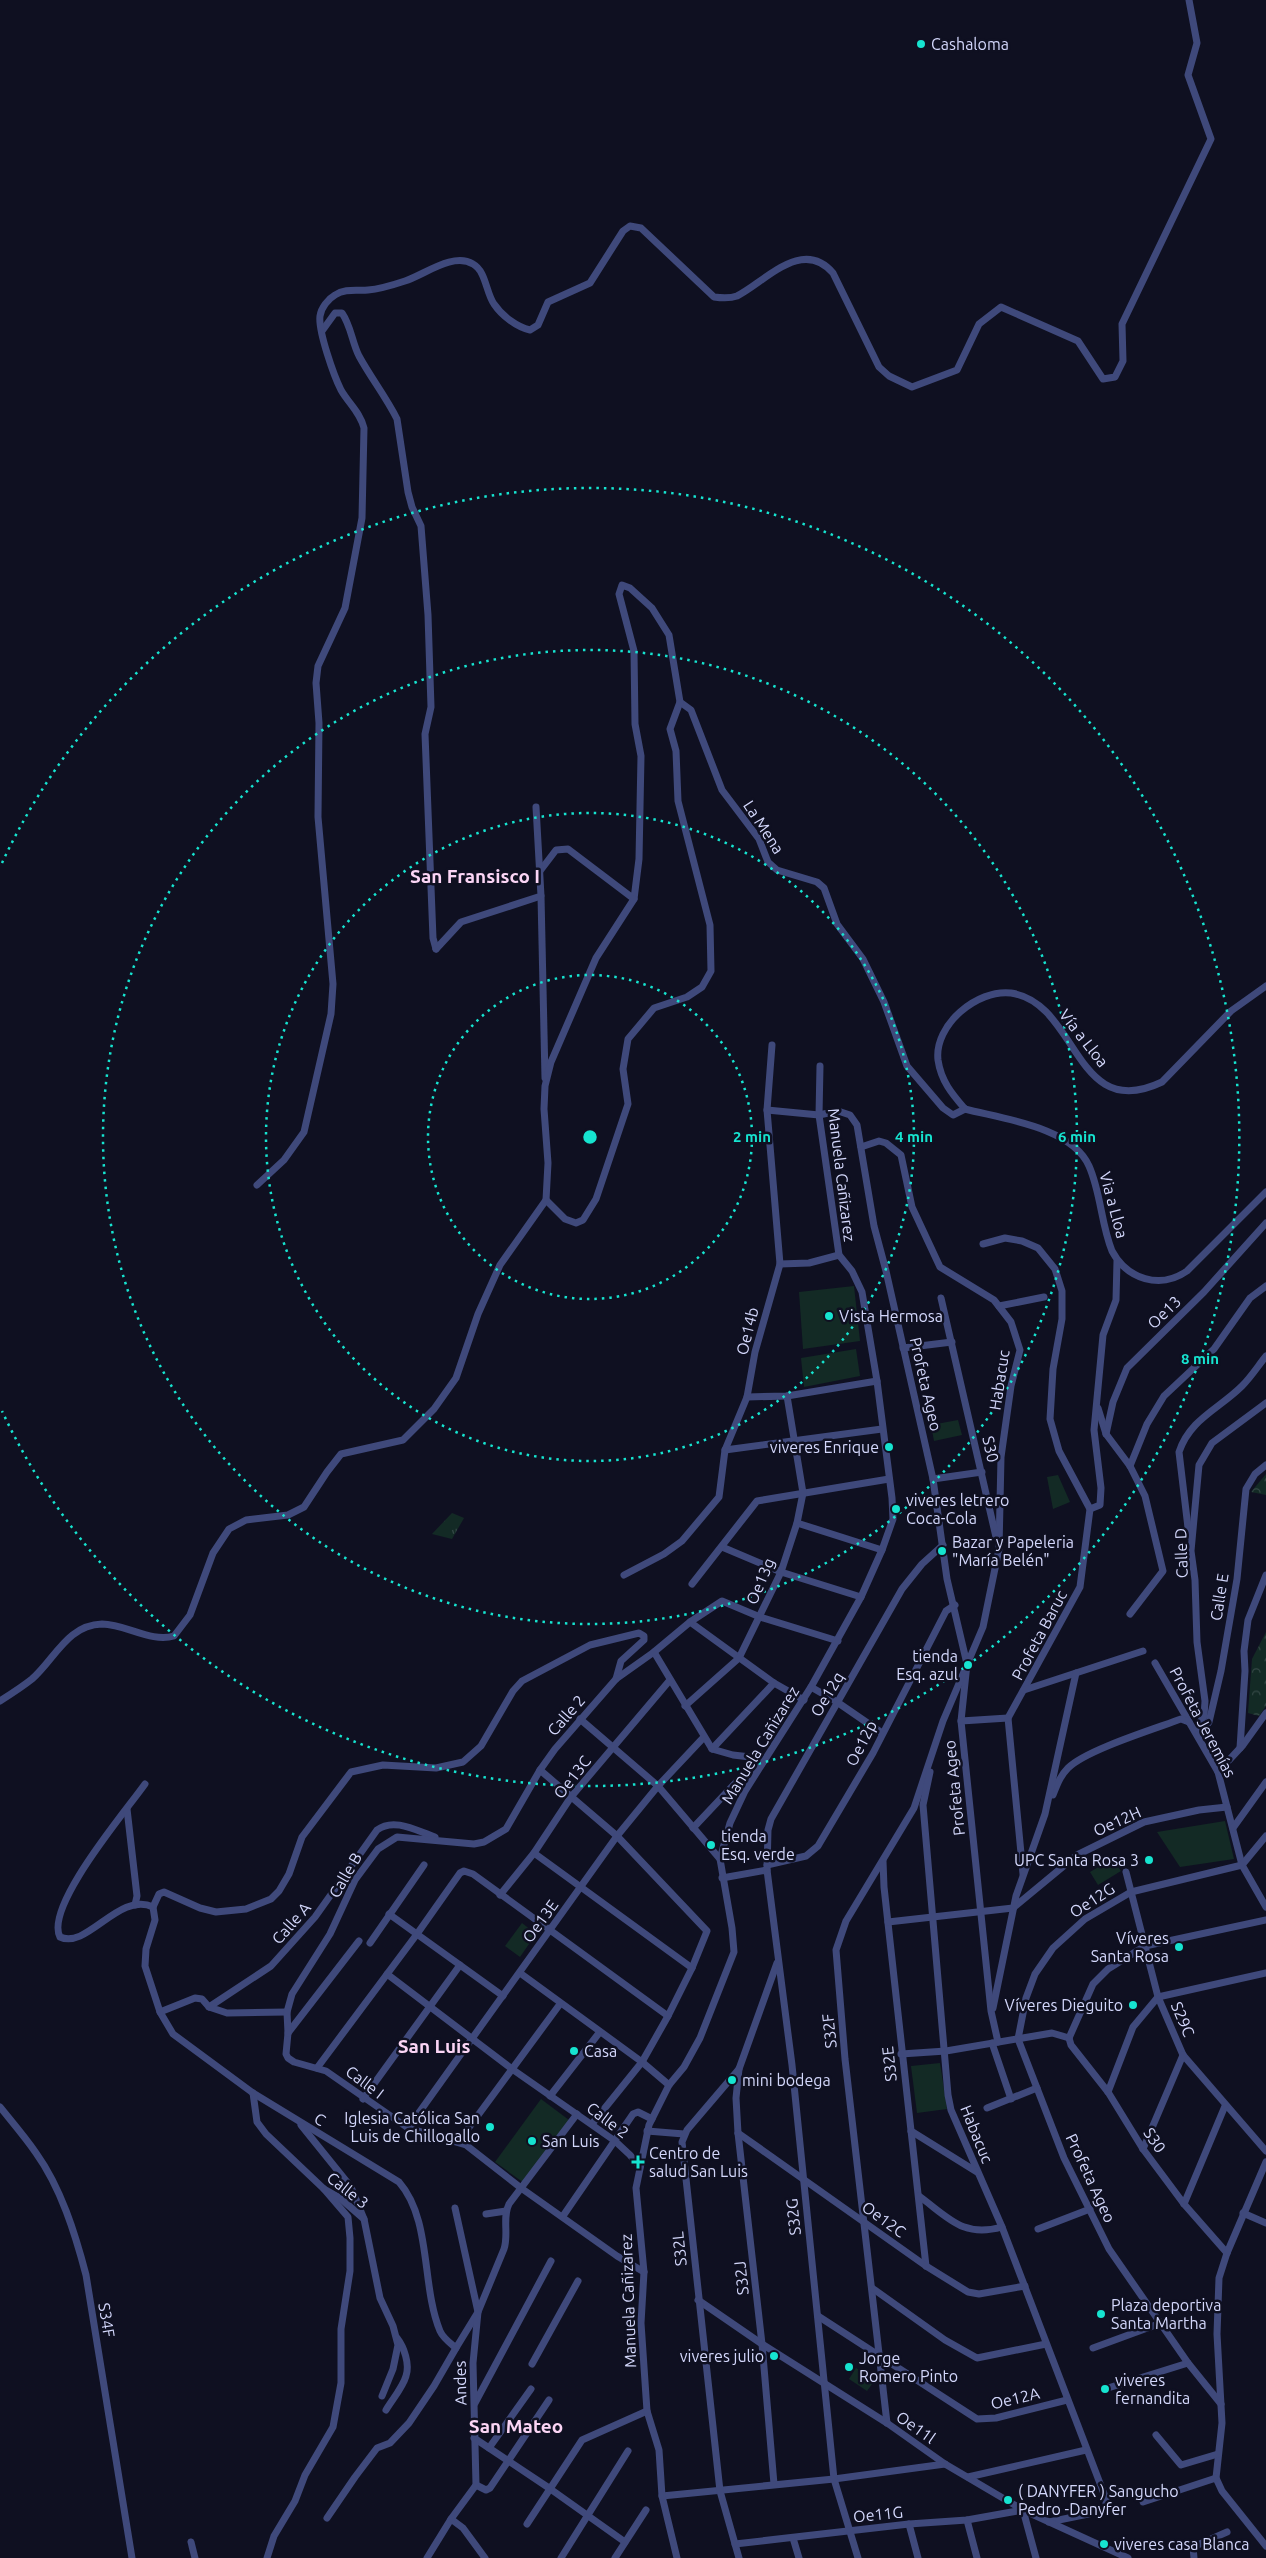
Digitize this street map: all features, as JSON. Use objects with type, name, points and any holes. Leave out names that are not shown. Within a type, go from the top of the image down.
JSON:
[{"type":"street","points":[[257,1185],[284,1160],[304,1132],[331,1014],[333,984],[318,817],[319,723],[316,683],[318,666],[345,608],[362,518],[364,428],[361,416],[341,389],[322,330],[320,316],[325,304],[334,295],[345,291],[386,288],[460,260],[473,264],[479,270],[494,304],[520,328],[530,330],[538,325],[548,302],[561,294],[590,283],[623,231],[630,226],[641,228],[714,296],[724,298],[736,296],[788,263],[802,259],[816,261],[828,267],[834,273],[879,367],[889,376],[912,387],[957,370],[979,324],[1001,307],[1078,341],[1103,379],[1116,377],[1123,361],[1122,324],[1212,140],[1188,75],[1197,43],[1189,0]]},
{"type":"street","points":[[322,330],[330,317],[335,313],[342,313],[347,320],[358,354],[394,412],[397,419],[412,507],[421,526],[429,624],[431,707],[425,734],[433,938],[436,949],[461,922],[541,896]]},
{"type":"street","name":"La Mena","points":[[634,899],[639,859],[641,756],[635,724],[634,651],[619,594],[622,585],[630,588],[652,608],[669,635],[680,702],[690,710],[722,790],[759,839],[768,862],[777,870],[817,882],[824,888],[837,924],[863,960],[884,1002],[907,1066],[943,1108],[953,1115],[965,1109]]},
{"type":"street","points":[[546,1200],[565,1219],[576,1223],[583,1220],[596,1199],[628,1104],[623,1069],[628,1039],[654,1008],[702,987],[711,971],[710,925],[678,801],[676,751],[670,729],[680,702]]},
{"type":"street","points":[[0,1701],[32,1679],[67,1638],[93,1625],[104,1624],[162,1637],[174,1636],[190,1616],[213,1553],[229,1528],[246,1520],[295,1514],[309,1502],[327,1472],[341,1454],[402,1440],[434,1408],[456,1378],[478,1314],[500,1266],[546,1200],[548,1163],[544,1109],[541,896],[536,808]]},
{"type":"street","points":[[540,871],[556,850],[568,849],[634,899],[596,958],[552,1062],[545,1086]]},
{"type":"street","name":"Vía a Lloa","points":[[965,1109],[952,1095],[942,1078],[938,1058],[941,1042],[952,1022],[964,1008],[980,998],[1012,993],[1038,1005],[1054,1020],[1082,1064],[1113,1090],[1126,1091],[1150,1088],[1162,1082],[1231,1011],[1266,986]]},
{"type":"street","name":"Oe14b","points":[[624,1575],[664,1554],[682,1541],[719,1497],[725,1450],[747,1397],[755,1352],[780,1264],[767,1110],[772,1044]]},
{"type":"street","name":"Manuela Cañizarez","points":[[674,2556],[662,2496],[659,2450],[647,2411],[641,2323],[644,2272],[636,2196],[647,2131],[669,2085],[684,2067],[697,2044],[734,1952],[732,1928],[720,1859],[730,1824],[762,1759],[804,1700],[838,1641],[861,1597],[882,1550],[893,1519],[877,1381],[862,1292],[852,1272],[839,1255],[818,1115],[820,1066]]},
{"type":"street","name":"Via a Lloa","points":[[965,1109],[1047,1131],[1063,1137],[1075,1145],[1089,1166],[1107,1240],[1117,1261],[1144,1279],[1164,1282],[1172,1280],[1187,1271],[1266,1192]]},
{"type":"street","points":[[767,1110],[818,1115]]},
{"type":"street","name":"Profeta Ageo","points":[[818,1115],[838,1111],[853,1118],[857,1125],[874,1226],[933,1479],[947,1579],[955,1605],[967,1664],[961,1721],[995,2043],[1011,2099]]},
{"type":"street","name":"Habacuc","points":[[861,1147],[879,1141],[886,1143],[901,1155],[912,1207],[940,1267],[994,1300],[1011,1322],[1020,1350],[1011,1386],[1002,1457],[999,1549],[983,1627],[967,1664]]},
{"type":"street","name":"Oe13","points":[[1106,1434],[1113,1402],[1127,1368],[1204,1292],[1266,1223]]},
{"type":"street","points":[[983,1244],[1005,1238],[1022,1241],[1038,1248],[1055,1269],[1062,1291],[1062,1319],[1053,1369],[1050,1419],[1059,1451],[1090,1509],[1100,1504],[1101,1488],[1094,1430],[1103,1335],[1116,1300],[1117,1261]]},
{"type":"street","points":[[780,1264],[809,1263],[839,1255]]},
{"type":"street","points":[[1130,1466],[1147,1424],[1164,1396],[1214,1350],[1250,1298],[1266,1286]]},
{"type":"street","points":[[999,1306],[1044,1297]]},
{"type":"street","name":"S30","points":[[941,1298],[999,1549]]},
{"type":"street","points":[[903,1348],[952,1342]]},
{"type":"street","points":[[1191,1551],[1179,1452],[1184,1438],[1191,1427],[1242,1385],[1266,1356]]},
{"type":"street","points":[[747,1397],[787,1396],[877,1381]]},
{"type":"street","name":"Oe13g","points":[[685,1706],[739,1658],[781,1572],[797,1523],[802,1493],[787,1396]]},
{"type":"street","name":"Calle D","points":[[1196,1733],[1204,1716],[1205,1701],[1197,1642],[1196,1580],[1191,1551],[1199,1465],[1205,1451],[1212,1443],[1266,1403]]},
{"type":"street","points":[[1096,1404],[1106,1434],[1130,1466],[1150,1510],[1163,1571],[1130,1614]]},
{"type":"street","points":[[725,1450],[882,1429]]},
{"type":"street","name":"Calle E","points":[[1196,1733],[1209,1722],[1219,1679],[1237,1579],[1246,1489],[1255,1474],[1266,1466]]},
{"type":"street","points":[[933,1479],[982,1472]]},
{"type":"street","points":[[692,1584],[757,1501],[889,1479]]},
{"type":"street","name":"Profeta Baruc","points":[[1008,1718],[1080,1587],[1090,1509]]},
{"type":"street","points":[[797,1523],[882,1550]]},
{"type":"street","name":"Oe12q","points":[[767,1868],[768,1830],[771,1819],[902,1589],[922,1564],[943,1545]]},
{"type":"street","points":[[722,1547],[781,1572],[861,1597]]},
{"type":"street","points":[[1240,1748],[1246,1671],[1244,1651],[1248,1620],[1266,1575]]},
{"type":"street","name":"Calle 2","points":[[445,1840],[474,1844],[497,1837],[514,1818],[540,1770],[580,1719],[616,1679],[654,1652],[690,1622],[722,1601],[760,1616]]},
{"type":"street","name":"Oe12p","points":[[722,1878],[767,1868],[806,1856],[818,1846],[860,1776],[946,1611],[955,1605]]},
{"type":"street","points":[[760,1616],[838,1641]]},
{"type":"street","points":[[690,1622],[774,1683],[804,1700]]},
{"type":"street","points":[[145,1784],[70,1890],[59,1912],[58,1934],[63,1939],[72,1939],[93,1928],[123,1908],[145,1904],[153,1907],[160,1894],[164,1892],[200,1908],[216,1912],[246,1909],[271,1899],[279,1891],[289,1874],[302,1837],[316,1815],[352,1772],[383,1765],[436,1768],[453,1766],[463,1762],[481,1746],[513,1691],[522,1681],[590,1645],[639,1633],[644,1636],[644,1640],[621,1661],[616,1679]]},
{"type":"street","points":[[1024,1690],[1143,1651]]},
{"type":"street","points":[[654,1652],[712,1748],[733,1755],[762,1759]]},
{"type":"street","name":"Profeta Jeremías","points":[[1155,1663],[1218,1772],[1242,1865],[1265,1903]]},
{"type":"street","name":"S32F","points":[[887,2423],[845,2059],[836,1950],[843,1926],[914,1808],[935,1751],[943,1721],[967,1664]]},
{"type":"street","points":[[1045,1814],[1076,1673]]},
{"type":"street","name":"Oe13C","points":[[500,1895],[534,1853],[571,1797],[670,1680]]},
{"type":"street","points":[[712,1748],[774,1683]]},
{"type":"street","points":[[811,1687],[837,1702],[882,1733]]},
{"type":"street","points":[[1218,1772],[1240,1748],[1266,1713]]},
{"type":"street","points":[[961,1721],[1008,1718],[1023,1874]]},
{"type":"street","points":[[580,1719],[658,1786],[720,1859]]},
{"type":"street","points":[[992,2010],[1013,1908],[1023,1874],[1060,1777],[1069,1767],[1101,1749],[1181,1719],[1189,1723]]},
{"type":"street","name":"Oe13E","points":[[408,2128],[617,1836],[658,1786],[704,1737]]},
{"type":"street","name":"Habacuc","points":[[935,1751],[923,1805],[946,2051],[948,2095],[951,2110],[1002,2227],[1106,2504],[1103,2511],[1049,2522]]},
{"type":"street","points":[[693,1828],[762,1759]]},
{"type":"street","points":[[540,1770],[617,1836],[706,1931],[692,1968],[642,2062],[592,2124]]},
{"type":"street","points":[[1233,1828],[1266,1782]]},
{"type":"street","name":"Oe12H","points":[[1013,1908],[1077,1855],[1144,1822],[1199,1810],[1227,1807]]},
{"type":"street","points":[[127,1809],[136,1892],[135,1905]]},
{"type":"street","name":"Calle A","points":[[209,2007],[271,1966],[315,1917],[372,1836],[381,1828],[386,1825],[399,1825],[445,1840]]},
{"type":"street","points":[[1242,1865],[1266,1836]]},
{"type":"street","name":"Calle B","points":[[288,2033],[287,2012],[292,1994],[330,1934],[355,1880],[378,1849],[397,1837],[445,1840]]},
{"type":"street","points":[[534,1853],[692,1968]]},
{"type":"street","name":"S32E","points":[[883,1859],[888,1922],[926,2266]]},
{"type":"street","points":[[370,1943],[424,1865]]},
{"type":"street","name":"Oe12G","points":[[1018,2039],[1030,1986],[1044,1960],[1084,1919],[1131,1892],[1242,1865]]},
{"type":"street","name":"S32G","points":[[767,1868],[792,2065],[834,2479],[858,2558]]},
{"type":"street","points":[[317,2068],[417,1934],[460,1872],[464,1871],[470,1872],[668,2016]]},
{"type":"street","name":"S29C","points":[[1126,1872],[1158,1997],[1183,2055],[1266,2151]]},
{"type":"street","name":"C","points":[[153,1907],[155,1920],[144,1959],[160,2012],[168,2028],[180,2041],[253,2094],[399,2182],[412,2199],[433,2306],[441,2332],[456,2348]]},
{"type":"street","points":[[888,1922],[1013,1908]]},
{"type":"street","points":[[390,1914],[503,1996]]},
{"type":"street","points":[[902,2054],[946,2051],[1054,2032],[1069,2038],[1093,1984],[1108,1969],[1145,1946],[1266,1920]]},
{"type":"street","points":[[288,2033],[359,1941]]},
{"type":"street","points":[[647,2131],[684,2134],[739,2070],[778,1961]]},
{"type":"street","points":[[363,2099],[460,1965]]},
{"type":"street","points":[[1108,2092],[1133,2027],[1158,1997],[1266,1973]]},
{"type":"street","name":"Calle 2","points":[[387,1974],[474,2038],[512,2069],[615,2141],[640,2168]]},
{"type":"street","points":[[520,1974],[599,2033],[642,2062],[669,2085]]},
{"type":"street","points":[[160,2012],[195,1998],[202,1999],[209,2007],[227,2013],[287,2012]]},
{"type":"street","points":[[460,2141],[560,2004]]},
{"type":"street","name":"Calle I","points":[[288,2033],[286,2054],[288,2058],[294,2062],[332,2074],[363,2099],[408,2128],[460,2141],[521,2188],[617,2256],[644,2272]]},
{"type":"street","points":[[550,2096],[599,2033]]},
{"type":"street","name":"S30","points":[[1069,2038],[1074,2049],[1108,2092],[1143,2149],[1184,2204],[1227,2253]]},
{"type":"street","name":"Profeta Ageo","points":[[1018,2039],[1064,2158],[1110,2249],[1188,2363],[1221,2404]]},
{"type":"street","points":[[1143,2149],[1183,2055]]},
{"type":"street","name":"S32J","points":[[739,2070],[736,2098],[738,2133],[762,2344],[774,2484]]},
{"type":"street","points":[[987,2108],[1037,2088]]},
{"type":"street","name":"Calle 3","points":[[253,2094],[257,2122],[266,2134],[324,2189],[340,2198],[364,2219],[380,2298],[398,2345],[382,2396]]},
{"type":"street","points":[[1184,2204],[1226,2106]]},
{"type":"street","name":"S34F","points":[[0,2107],[37,2154],[63,2207],[79,2247],[86,2275],[132,2558]]},
{"type":"street","points":[[563,2216],[635,2112],[652,2120]]},
{"type":"street","points":[[327,2518],[377,2448],[390,2443],[409,2423],[434,2386],[478,2312],[506,2245],[506,2211],[577,2114]]},
{"type":"street","points":[[298,2121],[351,2187],[364,2219]]},
{"type":"street","points":[[911,2131],[977,2172]]},
{"type":"street","name":"Oe12C","points":[[738,2133],[926,2266],[974,2294],[1025,2286]]},
{"type":"street","name":"S32L","points":[[684,2134],[682,2142],[720,2491],[739,2558]]},
{"type":"street","points":[[1266,2162],[1227,2253],[1218,2288],[1216,2334],[1222,2423],[1216,2478],[1222,2491],[1266,2546]]},
{"type":"street","points":[[267,2558],[274,2536],[295,2501],[305,2475],[333,2426],[342,2383],[341,2329],[350,2271],[350,2238],[348,2217],[324,2189]]},
{"type":"street","points":[[919,2196],[957,2224],[969,2230],[982,2232],[1002,2227]]},
{"type":"street","points":[[456,2208],[478,2312]]},
{"type":"street","points":[[1038,2229],[1090,2209]]},
{"type":"street","points":[[486,2214],[506,2211]]},
{"type":"street","points":[[1243,2213],[1266,2223]]},
{"type":"street","points":[[474,2403],[551,2261]]},
{"type":"street","points":[[532,2364],[578,2281]]},
{"type":"street","points":[[872,2288],[939,2336],[977,2358],[1046,2344]]},
{"type":"street","name":"Oe11l","points":[[698,2300],[762,2344],[887,2423],[945,2464],[1023,2510],[1128,2558]]},
{"type":"street","name":"Andes","points":[[476,2485],[473,2363],[478,2312]]},
{"type":"street","name":"Oe12A","points":[[818,2316],[977,2419],[996,2418],[1067,2400]]},
{"type":"street","points":[[1093,2348],[1162,2323]]},
{"type":"street","points":[[386,2410],[407,2376],[402,2344],[395,2336]]},
{"type":"street","points":[[1108,2388],[1188,2363]]},
{"type":"street","points":[[488,2448],[530,2389]]},
{"type":"street","points":[[427,2558],[450,2519],[476,2485],[489,2489],[549,2400]]},
{"type":"street","points":[[527,2524],[549,2488],[585,2437],[647,2411]]},
{"type":"street","points":[[1156,2435],[1181,2465],[1218,2454]]},
{"type":"street","points":[[474,2438],[625,2542]]},
{"type":"street","points":[[561,2558],[628,2450]]},
{"type":"street","points":[[968,2477],[1086,2450]]},
{"type":"street","points":[[662,2496],[834,2479],[945,2464]]},
{"type":"street","points":[[1143,2502],[1216,2478]]},
{"type":"street","points":[[614,2558],[646,2510]]},
{"type":"street","points":[[1023,2510],[1036,2558]]},
{"type":"street","name":"Oe11G","points":[[735,2544],[909,2524],[967,2520],[1023,2510]]},
{"type":"street","points":[[450,2519],[466,2531],[485,2558]]},
{"type":"street","points":[[967,2520],[978,2558]]},
{"type":"street","points":[[909,2524],[918,2558]]},
{"type":"street","points":[[1194,2558],[1194,2547],[1227,2532]]},
{"type":"street","points":[[794,2538],[799,2558]]},
{"type":"street","points":[[191,2542],[195,2558]]},
{"type":"green space","name":"Vista Hermosa","points":[[854,1286],[860,1341],[803,1349],[799,1292]]},
{"type":"green space","points":[[856,1349],[860,1376],[804,1387],[801,1358]]},
{"type":"green space","points":[[958,1420],[962,1435],[934,1441],[931,1425]]},
{"type":"green space","points":[[1266,1474],[1266,1495],[1251,1492]]},
{"type":"green space","points":[[1058,1475],[1070,1502],[1053,1509],[1047,1477]]},
{"type":"green space","points":[[452,1513],[464,1518],[452,1539],[432,1534]]},
{"type":"green space","points":[[1266,1632],[1266,1706],[1259,1716],[1248,1713],[1252,1659]]},
{"type":"green space","points":[[1225,1821],[1234,1859],[1180,1867],[1157,1832]]},
{"type":"green space","points":[[1112,1859],[1121,1871],[1098,1885],[1090,1872]]},
{"type":"green space","points":[[522,1923],[536,1934],[520,1957],[505,1946]]},
{"type":"green space","points":[[940,2063],[947,2109],[917,2113],[911,2066]]},
{"type":"green space","name":"San Luis","points":[[541,2099],[569,2120],[524,2183],[495,2162]]},
{"type":"green space","points":[[856,2368],[875,2380],[867,2391],[849,2379]]},
{"type":"place","name":"Cashaloma","points":[[921,44]]},
{"type":"place","name":"Vista Hermosa","points":[[829,1316]]},
{"type":"place","name":"viveres Enrique","points":[[889,1447]]},
{"type":"place","name":"viveres letrero Coca-Cola","points":[[896,1509]]},
{"type":"place","name":"Bazar y Papeleria \"María Belén\"","points":[[942,1551]]},
{"type":"place","name":"tienda Esq. azul","points":[[968,1665]]},
{"type":"place","name":"tienda Esq. verde","points":[[711,1845]]},
{"type":"place","name":"UPC Santa Rosa 3","points":[[1149,1860]]},
{"type":"place","name":"Víveres Santa Rosa","points":[[1179,1947]]},
{"type":"place","name":"Víveres Dieguito","points":[[1133,2005]]},
{"type":"place","name":"Casa","points":[[574,2051]]},
{"type":"place","name":"mini bodega","points":[[732,2080]]},
{"type":"place","name":"Iglesia Católica San Luis de Chillogallo","points":[[490,2127]]},
{"type":"place","name":"San Luis","points":[[532,2141]]},
{"type":"place","name":"Centro de salud San Luis","points":[[638,2162]]},
{"type":"place","name":"Plaza deportiva Santa Martha","points":[[1101,2314]]},
{"type":"place","name":"viveres julio","points":[[774,2356]]},
{"type":"place","name":"Jorge Romero Pinto","points":[[849,2367]]},
{"type":"place","name":"viveres fernandita","points":[[1105,2389]]},
{"type":"place","name":"( DANYFER ) Sangucho Pedro -Danyfer","points":[[1008,2500]]},
{"type":"place","name":"viveres casa Blanca","points":[[1104,2544]]},
{"type":"district","name":"San Fransisco I","points":[[475,876]]},
{"type":"district","name":"San Luis","points":[[434,2046]]},
{"type":"district","name":"San Mateo","points":[[516,2426]]}]
